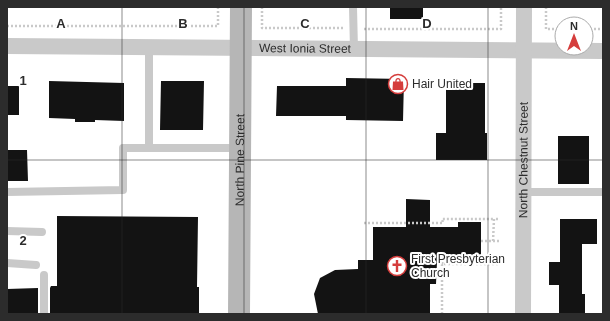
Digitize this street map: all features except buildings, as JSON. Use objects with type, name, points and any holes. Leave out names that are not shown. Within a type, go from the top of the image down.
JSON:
[{"type":"street","name":"North Pine Street","points":[[239,314],[241,7]]},
{"type":"street","name":"North Chestnut Street","points":[[523,314],[524,7]]},
{"type":"street","name":"West Ionia Street","points":[[7,46],[603,52]]},
{"type":"lane","points":[[353,7],[354,50]]},
{"type":"lane","points":[[149,48],[149,148]]},
{"type":"lane","points":[[7,192],[123,190],[123,148],[240,148]]},
{"type":"lane","points":[[523,192],[603,192]]},
{"type":"lane","points":[[7,230],[42,232]]},
{"type":"lane","points":[[7,263],[36,265]]},
{"type":"lane","points":[[44,275],[44,314]]},
{"type":"path","points":[[7,26],[218,26],[218,7]]},
{"type":"path","points":[[262,7],[262,28],[501,29],[501,7]]},
{"type":"path","points":[[546,7],[546,29],[554,29]]},
{"type":"path","points":[[364,223],[443,223],[442,219],[499,219]]},
{"type":"path","points":[[493,241],[494,219]]},
{"type":"path","points":[[481,241],[499,241]]},
{"type":"path","points":[[442,314],[443,260]]},
{"type":"path","points":[[442,264],[499,264]]},
{"type":"place","name":"Hair United","points":[[398,84]]},
{"type":"place","name":"First Presbyterian Church","points":[[397,266]]}]
